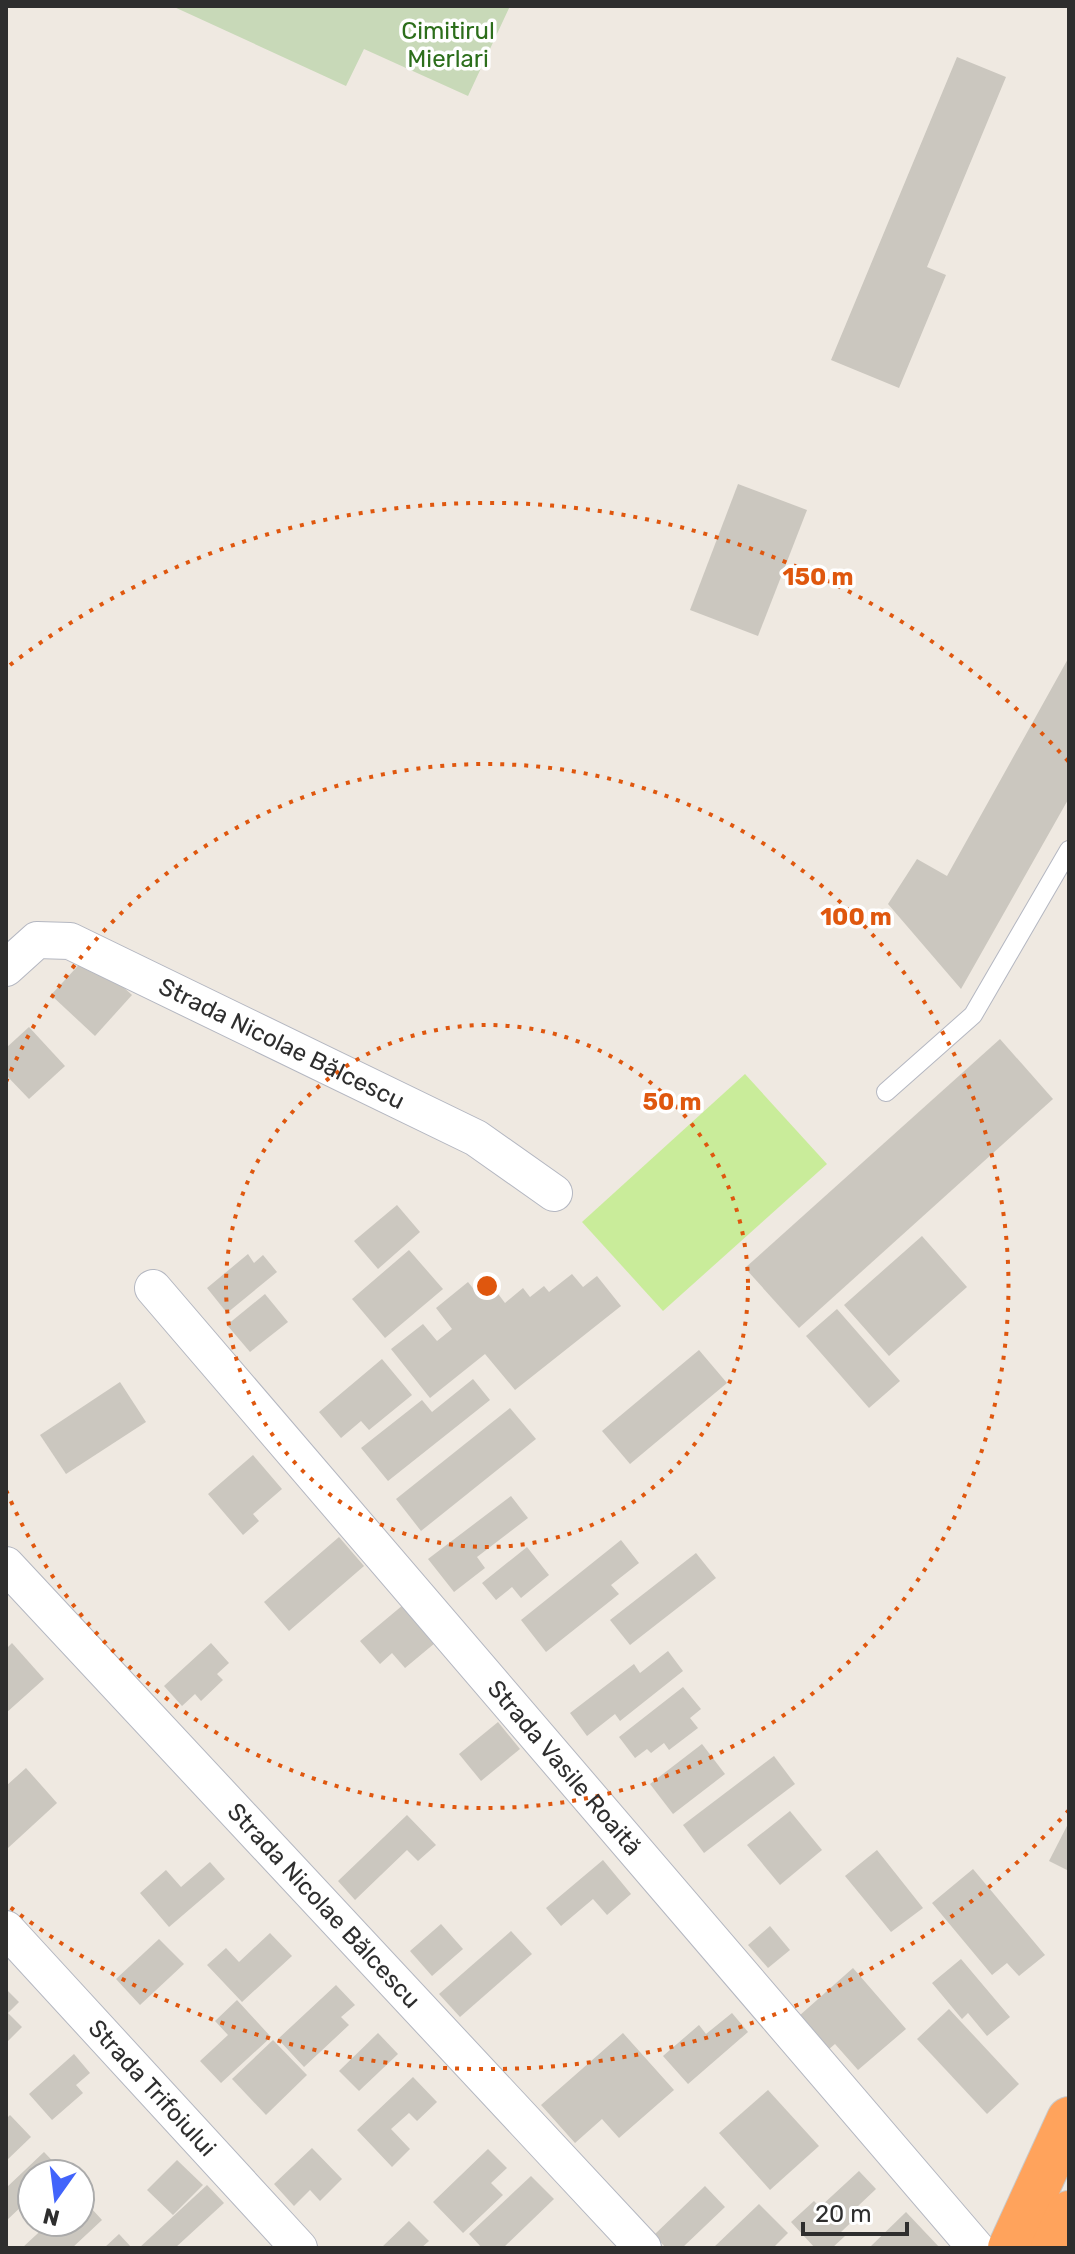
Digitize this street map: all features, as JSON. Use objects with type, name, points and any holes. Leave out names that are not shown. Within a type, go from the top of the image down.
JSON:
[{"type":"highway","points":[[1010,2248],[1069,2119]]},
{"type":"highway","points":[[1053,2248],[1069,2213]]},
{"type":"street","name":"Strada Nicolae Bălcescu","points":[[6,968],[37,940],[70,941],[476,1138],[554,1193]]},
{"type":"street","name":"Strada Vasile Roaită","points":[[153,1288],[976,2248]]},
{"type":"street","name":"Strada Nicolae Bălcescu","points":[[6,1565],[643,2248]]},
{"type":"street","name":"Strada Trifoiului","points":[[6,1929],[299,2248]]},
{"type":"lane","points":[[886,1092],[973,1015],[1069,850]]},
{"type":"green space","name":"Cimitirul Mierlari","points":[[172,6],[510,6],[468,96],[364,49],[346,86]]},
{"type":"green space","points":[[745,1074],[827,1164],[663,1311],[582,1222]]},
{"type":"building","points":[[957,57],[1006,77],[927,267],[946,275],[899,388],[831,360]]},
{"type":"building","points":[[738,484],[807,510],[758,636],[690,610]]},
{"type":"building","points":[[1069,657],[1069,798],[961,989],[888,904],[917,859],[947,876]]},
{"type":"building","points":[[88,955],[132,995],[95,1036],[51,995]]},
{"type":"building","points":[[29,1027],[65,1066],[29,1099],[6,1075],[6,1048]]},
{"type":"building","points":[[1000,1039],[1053,1099],[799,1328],[745,1268]]},
{"type":"building","points":[[397,1205],[420,1232],[378,1269],[354,1241]]},
{"type":"building","points":[[922,1236],[967,1287],[889,1356],[844,1305]]},
{"type":"building","points":[[409,1250],[443,1289],[385,1338],[352,1299]]},
{"type":"building","points":[[248,1254],[254,1263],[263,1255],[277,1272],[227,1313],[207,1288]]},
{"type":"building","points":[[572,1274],[583,1287],[597,1276],[621,1306],[515,1390],[485,1354],[430,1398],[391,1349],[423,1324],[437,1341],[452,1329],[436,1308],[468,1282],[480,1297],[493,1287],[505,1303],[523,1288],[530,1297],[544,1286],[549,1292]]},
{"type":"building","points":[[265,1294],[288,1322],[250,1352],[227,1325]]},
{"type":"building","points":[[837,1309],[900,1381],[869,1408],[806,1336]]},
{"type":"building","points":[[699,1350],[727,1383],[630,1464],[602,1431]]},
{"type":"building","points":[[382,1359],[412,1395],[369,1430],[361,1421],[341,1438],[319,1412]]},
{"type":"building","points":[[473,1379],[490,1400],[388,1481],[361,1448],[422,1400],[432,1412]]},
{"type":"building","points":[[120,1382],[146,1422],[66,1474],[40,1435]]},
{"type":"building","points":[[510,1408],[536,1439],[421,1531],[396,1499]]},
{"type":"building","points":[[253,1455],[282,1489],[253,1514],[259,1521],[243,1535],[208,1494]]},
{"type":"building","points":[[511,1496],[528,1518],[477,1557],[485,1568],[454,1592],[428,1559]]},
{"type":"building","points":[[339,1537],[364,1566],[289,1631],[264,1602]]},
{"type":"building","points":[[621,1540],[639,1563],[611,1585],[619,1594],[546,1652],[521,1620]]},
{"type":"building","points":[[527,1547],[549,1575],[521,1598],[512,1587],[496,1600],[482,1583]]},
{"type":"building","points":[[696,1553],[716,1578],[630,1645],[610,1620]]},
{"type":"building","points":[[403,1605],[435,1643],[405,1668],[392,1653],[380,1664],[360,1641]]},
{"type":"building","points":[[12,1643],[44,1679],[6,1713],[6,1649]]},
{"type":"building","points":[[211,1643],[229,1663],[217,1674],[223,1680],[201,1701],[195,1694],[182,1706],[164,1686]]},
{"type":"building","points":[[668,1651],[683,1671],[620,1721],[615,1714],[587,1736],[570,1713],[634,1664],[640,1673]]},
{"type":"building","points":[[683,1687],[701,1709],[690,1718],[698,1728],[669,1750],[664,1743],[651,1753],[647,1749],[635,1758],[619,1737]]},
{"type":"building","points":[[498,1722],[520,1749],[481,1781],[459,1754]]},
{"type":"building","points":[[702,1744],[725,1774],[673,1814],[650,1784]]},
{"type":"building","points":[[774,1756],[795,1784],[704,1853],[683,1825]]},
{"type":"building","points":[[26,1768],[57,1803],[8,1848],[6,1786]]},
{"type":"building","points":[[790,1811],[822,1850],[780,1885],[747,1845]]},
{"type":"building","points":[[407,1815],[436,1845],[418,1861],[407,1850],[355,1900],[338,1881]]},
{"type":"building","points":[[1069,1822],[1069,1871],[1049,1861]]},
{"type":"building","points":[[877,1850],[923,1908],[891,1932],[845,1876]]},
{"type":"building","points":[[603,1860],[631,1894],[607,1915],[593,1899],[561,1926],[546,1908]]},
{"type":"building","points":[[210,1862],[225,1879],[169,1927],[140,1893],[166,1870],[181,1887]]},
{"type":"building","points":[[973,1869],[1045,1955],[1019,1976],[1007,1963],[992,1975],[932,1903]]},
{"type":"building","points":[[441,1924],[463,1949],[432,1976],[410,1951]]},
{"type":"building","points":[[770,1926],[790,1950],[768,1968],[748,1945]]},
{"type":"building","points":[[511,1931],[532,1954],[460,2017],[439,1994]]},
{"type":"building","points":[[270,1933],[292,1956],[242,2002],[207,1965],[226,1948],[239,1962]]},
{"type":"building","points":[[159,1939],[184,1964],[140,2005],[116,1979]]},
{"type":"building","points":[[961,1959],[1010,2017],[987,2036],[968,2013],[962,2019],[932,1983]]},
{"type":"building","points":[[853,1968],[906,2029],[858,2070],[835,2044],[828,2050],[799,2016]]},
{"type":"building","points":[[336,1985],[355,2005],[341,2017],[349,2025],[304,2067],[278,2039]]},
{"type":"building","points":[[6,1989],[19,2002],[8,2013],[22,2027],[6,2043]]},
{"type":"building","points":[[237,2000],[271,2037],[221,2083],[200,2061],[228,2035],[215,2021]]},
{"type":"building","points":[[949,2009],[1019,2084],[987,2114],[917,2039]]},
{"type":"building","points":[[732,2013],[748,2032],[688,2084],[663,2056],[699,2025],[706,2034]]},
{"type":"building","points":[[378,2033],[398,2054],[359,2091],[339,2071]]},
{"type":"building","points":[[623,2033],[674,2090],[619,2138],[602,2119],[575,2143],[541,2105]]},
{"type":"building","points":[[273,2040],[307,2075],[266,2115],[232,2079]]},
{"type":"building","points":[[74,2054],[90,2073],[76,2085],[83,2093],[52,2120],[29,2094]]},
{"type":"building","points":[[413,2077],[437,2102],[417,2121],[409,2113],[391,2129],[410,2149],[392,2167],[357,2130]]},
{"type":"building","points":[[768,2090],[819,2146],[770,2190],[719,2133]]},
{"type":"building","points":[[10,2115],[31,2137],[6,2161],[6,2119]]},
{"type":"building","points":[[312,2148],[342,2179],[320,2201],[310,2190],[294,2206],[274,2184]]},
{"type":"building","points":[[488,2149],[507,2168],[491,2183],[503,2195],[463,2233],[433,2202]]},
{"type":"building","points":[[177,2160],[203,2185],[173,2215],[147,2190]]},
{"type":"building","points":[[859,2171],[876,2189],[858,2206],[863,2211],[841,2232],[845,2236],[832,2248],[815,2248],[791,2222],[814,2201],[820,2207]]},
{"type":"building","points":[[531,2176],[554,2199],[503,2248],[482,2248],[469,2234]]},
{"type":"building","points":[[16,2179],[16,2212],[6,2221],[6,2188]]},
{"type":"building","points":[[207,2185],[224,2203],[175,2248],[139,2248]]},
{"type":"building","points":[[705,2186],[725,2207],[682,2248],[666,2248],[654,2235]]},
{"type":"building","points":[[759,2204],[788,2233],[773,2248],[713,2248]]},
{"type":"building","points":[[906,2212],[940,2248],[869,2248]]},
{"type":"building","points":[[409,2221],[429,2241],[421,2248],[381,2248]]},
{"type":"building","points":[[119,2234],[132,2248],[104,2248]]},
{"type":"building","points":[[33,2238],[83,2238],[72,2248],[22,2248]]}]
